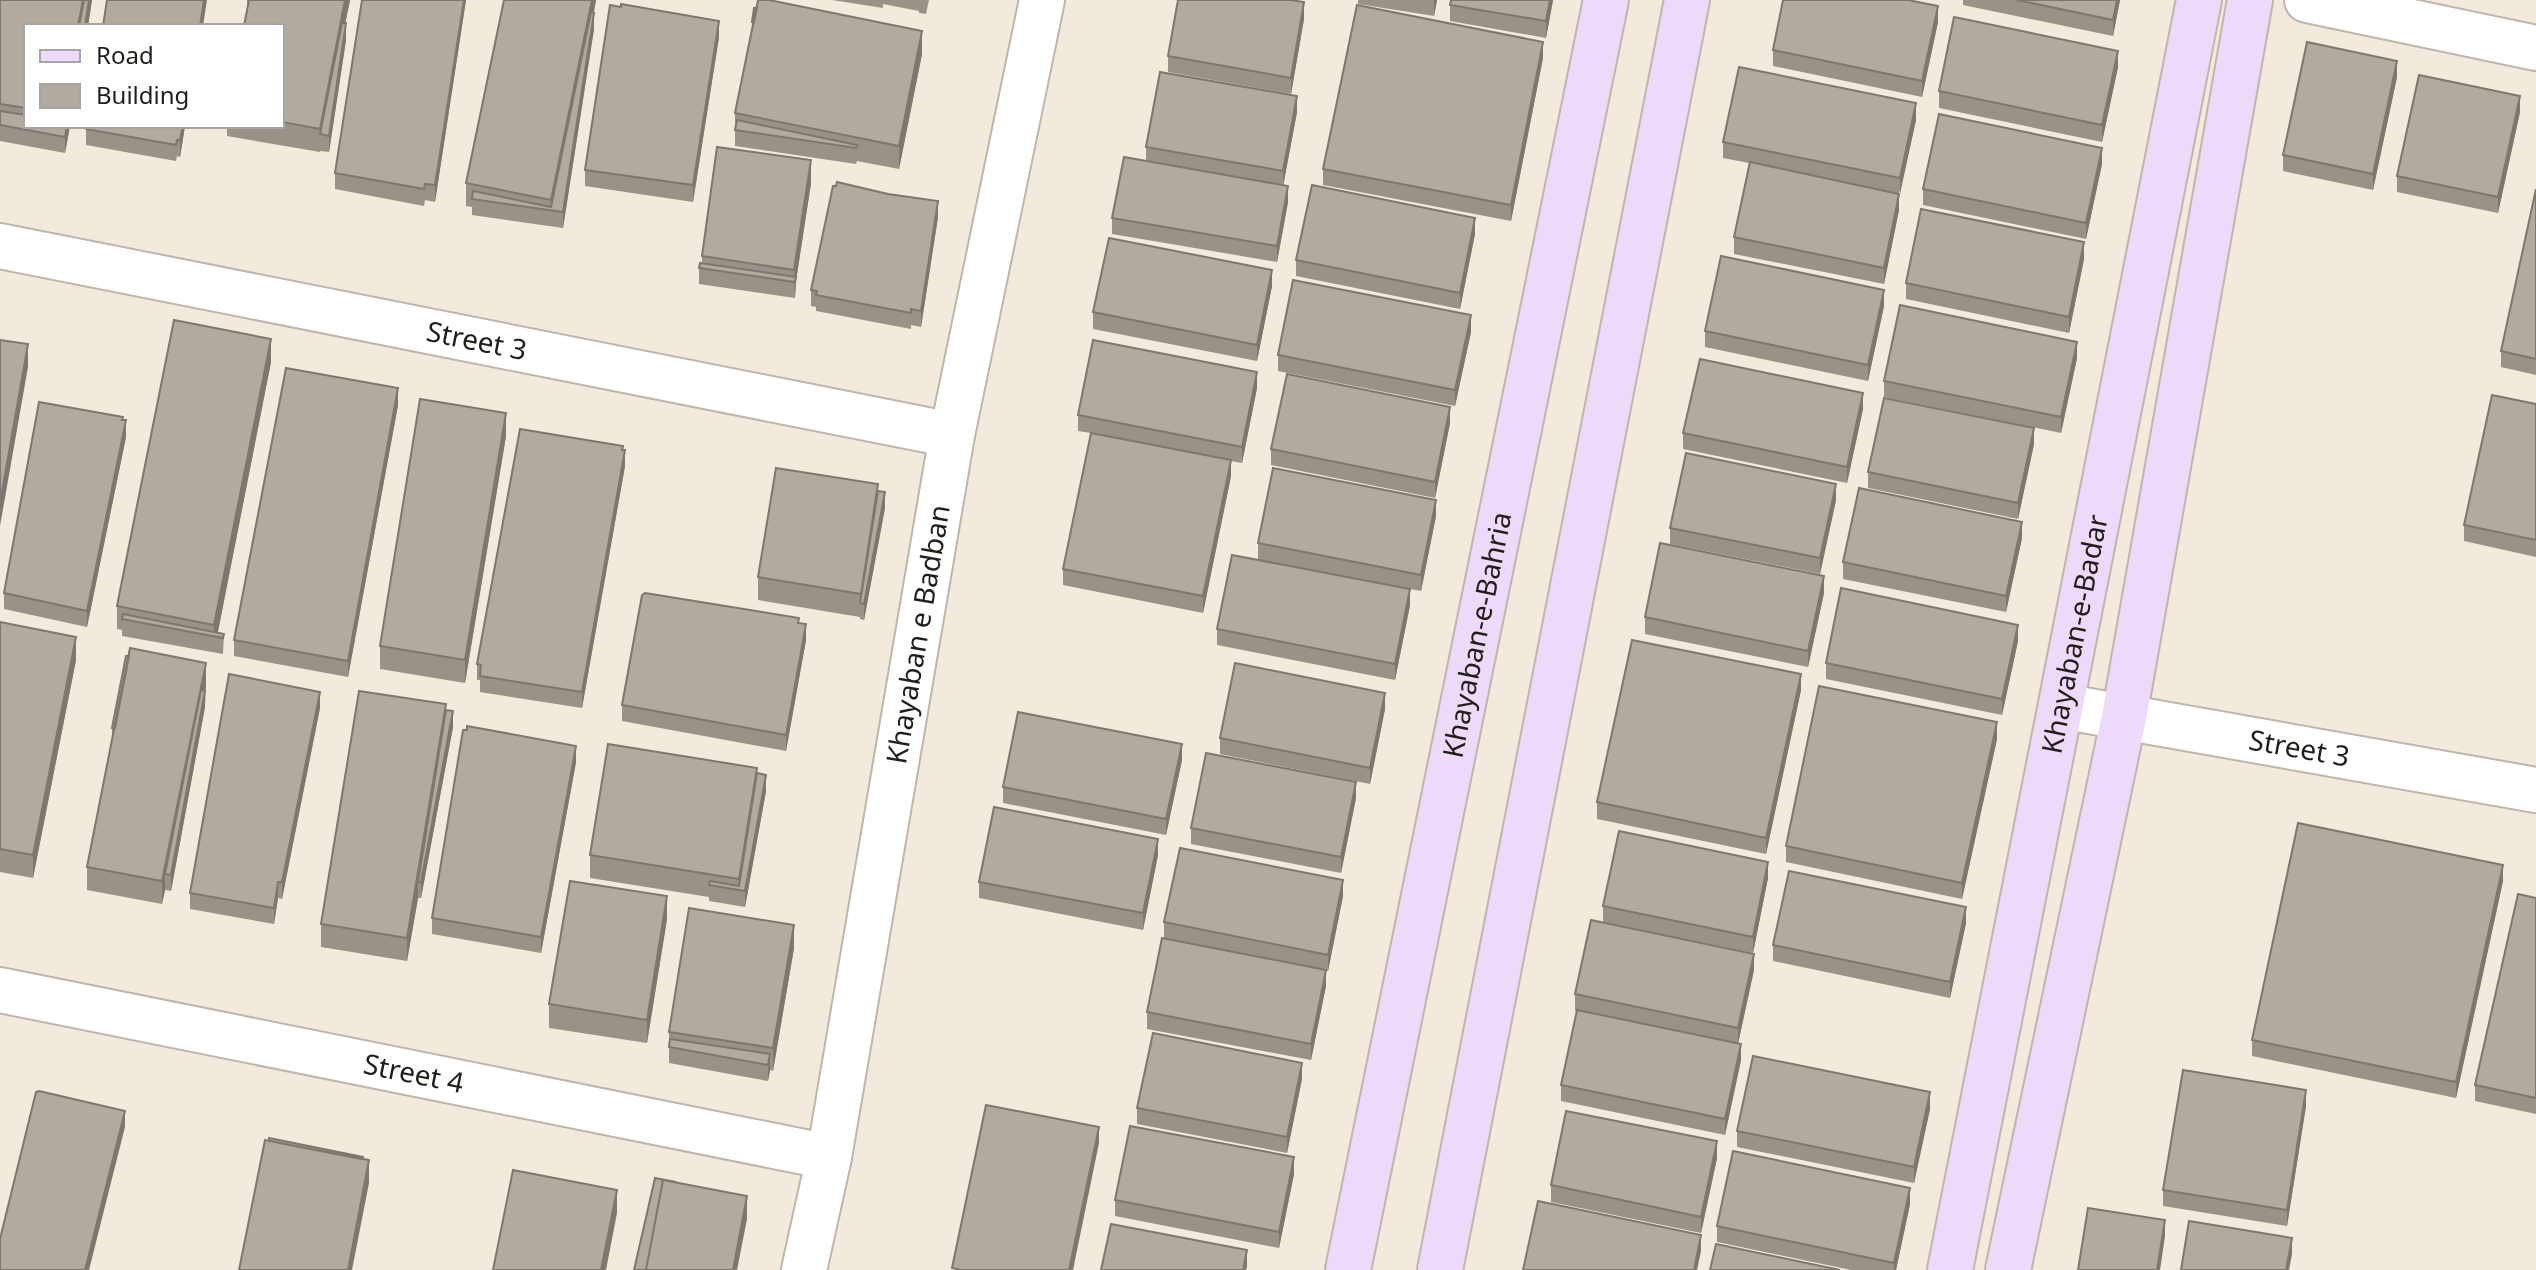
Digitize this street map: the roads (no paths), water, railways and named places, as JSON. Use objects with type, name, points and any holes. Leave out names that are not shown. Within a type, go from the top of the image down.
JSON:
[{"type":"main road","name":"Khayaban-e-Bahria","points":[[1348,1270],[1606,0]]},
{"type":"main road","points":[[1440,1270],[1687,0]]},
{"type":"main road","name":"Khayaban-e-Badar","points":[[1950,1270],[2199,0]]},
{"type":"main road","points":[[2008,1270],[2124,717],[2250,0]]},
{"type":"street","name":"Khayaban e Badban","points":[[804,1270],[829,1157],[952,435],[1042,0]]},
{"type":"street","points":[[2307,0],[2536,48]]},
{"type":"street","name":"Street 3","points":[[0,246],[952,435]]},
{"type":"street","name":"Street 3","points":[[2061,706],[2536,790]]},
{"type":"street","name":"Street 4","points":[[0,990],[829,1157]]}]
